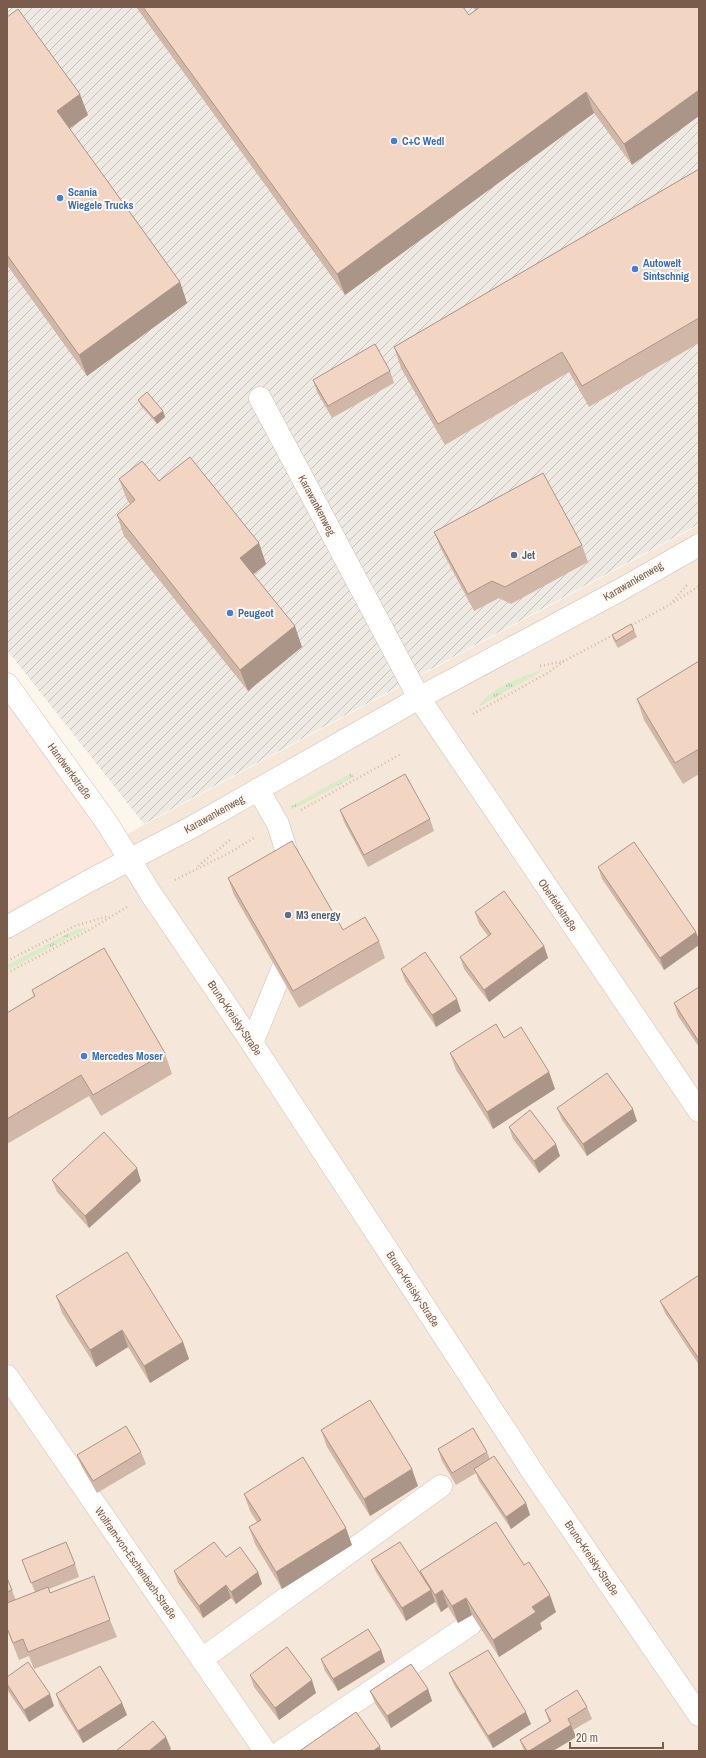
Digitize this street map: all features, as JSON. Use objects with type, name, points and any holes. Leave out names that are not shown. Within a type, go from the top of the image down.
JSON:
[{"type":"street","name":"Karawankenweg","points":[[260,398],[419,698]]},
{"type":"street","name":"Karawankenweg","points":[[7,927],[258,789],[419,698],[620,590],[699,544]]},
{"type":"street","name":"Handwerkstraße","points":[[7,684],[107,823],[129,860]]},
{"type":"street","name":"Oberfeldstraße","points":[[419,698],[699,1111]]},
{"type":"street","points":[[258,789],[278,824],[288,856]]},
{"type":"street","name":"Bruno-Kreisky-Straße","points":[[129,860],[252,1043],[536,1477],[699,1715]]},
{"type":"street","points":[[252,1043],[284,965]]},
{"type":"street","name":"Wolfram-von-Eschenbach-Straße","points":[[7,1376],[265,1751]]},
{"type":"street","points":[[202,1659],[441,1486]]},
{"type":"street","points":[[282,1751],[471,1624]]},
{"type":"path","points":[[671,604],[690,582]]},
{"type":"path","points":[[624,629],[671,604],[699,586]]},
{"type":"path","points":[[473,714],[546,674],[564,661],[618,632]]},
{"type":"path","points":[[195,869],[235,835]]},
{"type":"path","points":[[7,961],[75,926],[112,915],[90,930],[7,974]]},
{"type":"shaded area","points":[[7,7],[699,7],[699,524],[144,824],[7,650]]},
{"type":"shaded area","points":[[699,525],[699,1751],[7,1751],[7,897],[144,825]]},
{"type":"shaded area","points":[[7,689],[128,848],[7,910]]},
{"type":"green space","points":[[546,669],[478,707],[483,700],[499,688],[508,683]]},
{"type":"green space","points":[[351,773],[354,777],[292,810],[290,807]]},
{"type":"green space","points":[[88,928],[7,970],[7,965],[77,929]]},
{"type":"building","name":"C+C Wedl","points":[[143,7],[463,7],[469,15],[480,7],[699,7],[699,90],[624,144],[586,92],[337,274]]},
{"type":"building","name":"Scania Wiegele Trucks","points":[[18,9],[80,94],[57,111],[180,282],[79,355],[7,255],[7,17]]},
{"type":"building","name":"Autowelt Sintschnig","points":[[699,169],[699,318],[582,386],[562,352],[438,424],[394,347]]},
{"type":"building","points":[[375,344],[390,371],[328,406],[313,380]]},
{"type":"building","points":[[147,392],[163,411],[154,418],[138,400]]},
{"type":"building","name":"Peugeot","points":[[190,457],[259,543],[240,558],[295,626],[240,670],[117,515],[135,500],[119,479],[142,461],[159,481]]},
{"type":"building","name":"Jet","points":[[543,473],[582,545],[505,587],[492,581],[468,594],[434,532]]},
{"type":"building","points":[[631,624],[634,630],[616,641],[612,635]]},
{"type":"building","points":[[699,661],[699,749],[675,763],[637,699]]},
{"type":"building","points":[[405,774],[430,819],[364,855],[340,810]]},
{"type":"building","name":"M3 energy","points":[[292,841],[343,930],[365,917],[379,941],[293,991],[228,878]]},
{"type":"building","points":[[634,842],[696,932],[660,958],[598,867]]},
{"type":"building","points":[[504,891],[544,946],[484,990],[460,957],[491,934],[475,912]]},
{"type":"building","name":"Mercedes Moser","points":[[104,948],[165,1053],[93,1095],[81,1075],[7,1119],[7,1013],[35,996],[32,990]]},
{"type":"building","points":[[425,952],[457,999],[432,1015],[401,969]]},
{"type":"building","points":[[699,987],[699,1042],[674,1003]]},
{"type":"building","points":[[496,1024],[504,1038],[521,1027],[549,1072],[487,1112],[450,1053]]},
{"type":"building","points":[[607,1073],[633,1109],[583,1144],[557,1108]]},
{"type":"building","points":[[530,1110],[556,1144],[534,1161],[509,1127]]},
{"type":"building","points":[[104,1132],[137,1168],[85,1216],[52,1180]]},
{"type":"building","points":[[127,1252],[183,1342],[144,1366],[122,1330],[90,1350],[56,1296]]},
{"type":"building","points":[[699,1275],[699,1359],[660,1301]]},
{"type":"building","points":[[370,1400],[412,1469],[364,1499],[321,1430]]},
{"type":"building","points":[[126,1426],[141,1452],[93,1481],[77,1455]]},
{"type":"building","points":[[473,1428],[487,1452],[452,1473],[438,1449]]},
{"type":"building","points":[[494,1456],[526,1503],[506,1517],[474,1469]]},
{"type":"building","points":[[303,1457],[346,1528],[276,1572],[249,1527],[261,1520],[244,1494]]},
{"type":"building","points":[[496,1522],[524,1565],[529,1562],[550,1595],[532,1607],[536,1612],[493,1640],[466,1598],[452,1606],[442,1590],[435,1595],[420,1571]]},
{"type":"building","points":[[66,1542],[75,1564],[31,1583],[22,1560]]},
{"type":"building","points":[[214,1542],[226,1557],[240,1547],[258,1572],[231,1592],[226,1585],[199,1606],[174,1571]]},
{"type":"building","points":[[400,1542],[431,1590],[402,1608],[371,1560]]},
{"type":"building","points":[[94,1576],[110,1620],[28,1652],[23,1639],[13,1643],[7,1628],[7,1603],[48,1587],[50,1593]]},
{"type":"building","points":[[7,1578],[12,1590],[7,1592]]},
{"type":"building","points":[[368,1629],[381,1650],[333,1679],[321,1659]]},
{"type":"building","points":[[287,1647],[312,1680],[275,1708],[250,1675]]},
{"type":"building","points":[[488,1650],[526,1712],[488,1736],[449,1673]]},
{"type":"building","points":[[28,1662],[50,1694],[24,1710],[7,1684],[7,1677]]},
{"type":"building","points":[[411,1664],[428,1689],[387,1716],[370,1691]]},
{"type":"building","points":[[100,1666],[122,1703],[78,1731],[56,1694]]},
{"type":"building","points":[[577,1690],[587,1707],[568,1719],[571,1725],[527,1751],[520,1740],[551,1721],[545,1710]]},
{"type":"building","points":[[356,1712],[380,1746],[373,1751],[301,1750]]},
{"type":"building","points":[[153,1721],[166,1737],[149,1751],[116,1751]]},
{"type":"place","name":"C+C Wedl","points":[[394,141]]},
{"type":"place","name":"Scania Wiegele Trucks","points":[[60,198]]},
{"type":"place","name":"Autowelt Sintschnig","points":[[635,269]]},
{"type":"place","name":"Jet","points":[[514,555]]},
{"type":"place","name":"Peugeot","points":[[230,613]]},
{"type":"place","name":"M3 energy","points":[[288,915]]},
{"type":"place","name":"Mercedes Moser","points":[[84,1056]]}]
